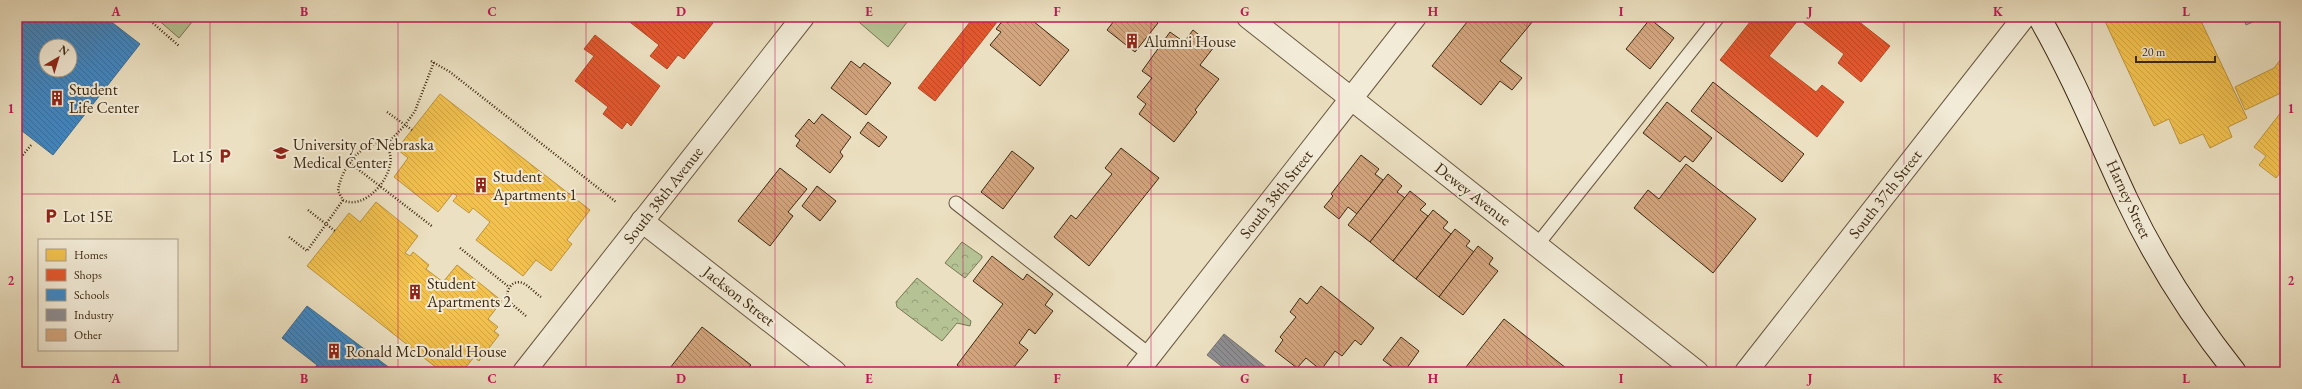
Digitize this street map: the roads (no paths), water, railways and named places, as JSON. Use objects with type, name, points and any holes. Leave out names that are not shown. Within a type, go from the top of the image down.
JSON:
[{"type":"street","name":"South 38th Avenue","points":[[524,372],[803,17]]},
{"type":"street","name":"Dewey Avenue","points":[[1248,17],[1697,372]]},
{"type":"street","name":"South 38th Street","points":[[1137,372],[1415,17]]},
{"type":"street","name":"South 37th Street","points":[[1746,372],[2024,17]]},
{"type":"street","name":"Harney Street","points":[[2039,17],[2080,92],[2127,200],[2148,240],[2185,303],[2235,372]]},
{"type":"street","name":"Jackson Street","points":[[642,221],[835,372]]},
{"type":"lane","points":[[1537,245],[1718,17]]},
{"type":"lane","points":[[956,203],[1150,355]]},
{"type":"water","points":[[2243,17],[2264,17],[2246,25]]},
{"type":"place","name":"Alumni House","points":[[1132,41]]},
{"type":"place","name":"Student Life Center","points":[[57,98]]},
{"type":"place","name":"University of Nebraska Medical Center","points":[[281,153]]},
{"type":"place","name":"Lot 15","points":[[225,156]]},
{"type":"place","name":"Student Apartments 1","points":[[481,185]]},
{"type":"place","name":"Lot 15E","points":[[51,216]]},
{"type":"place","name":"Student Apartments 2","points":[[415,292]]},
{"type":"place","name":"Ronald McDonald House","points":[[334,351]]}]
